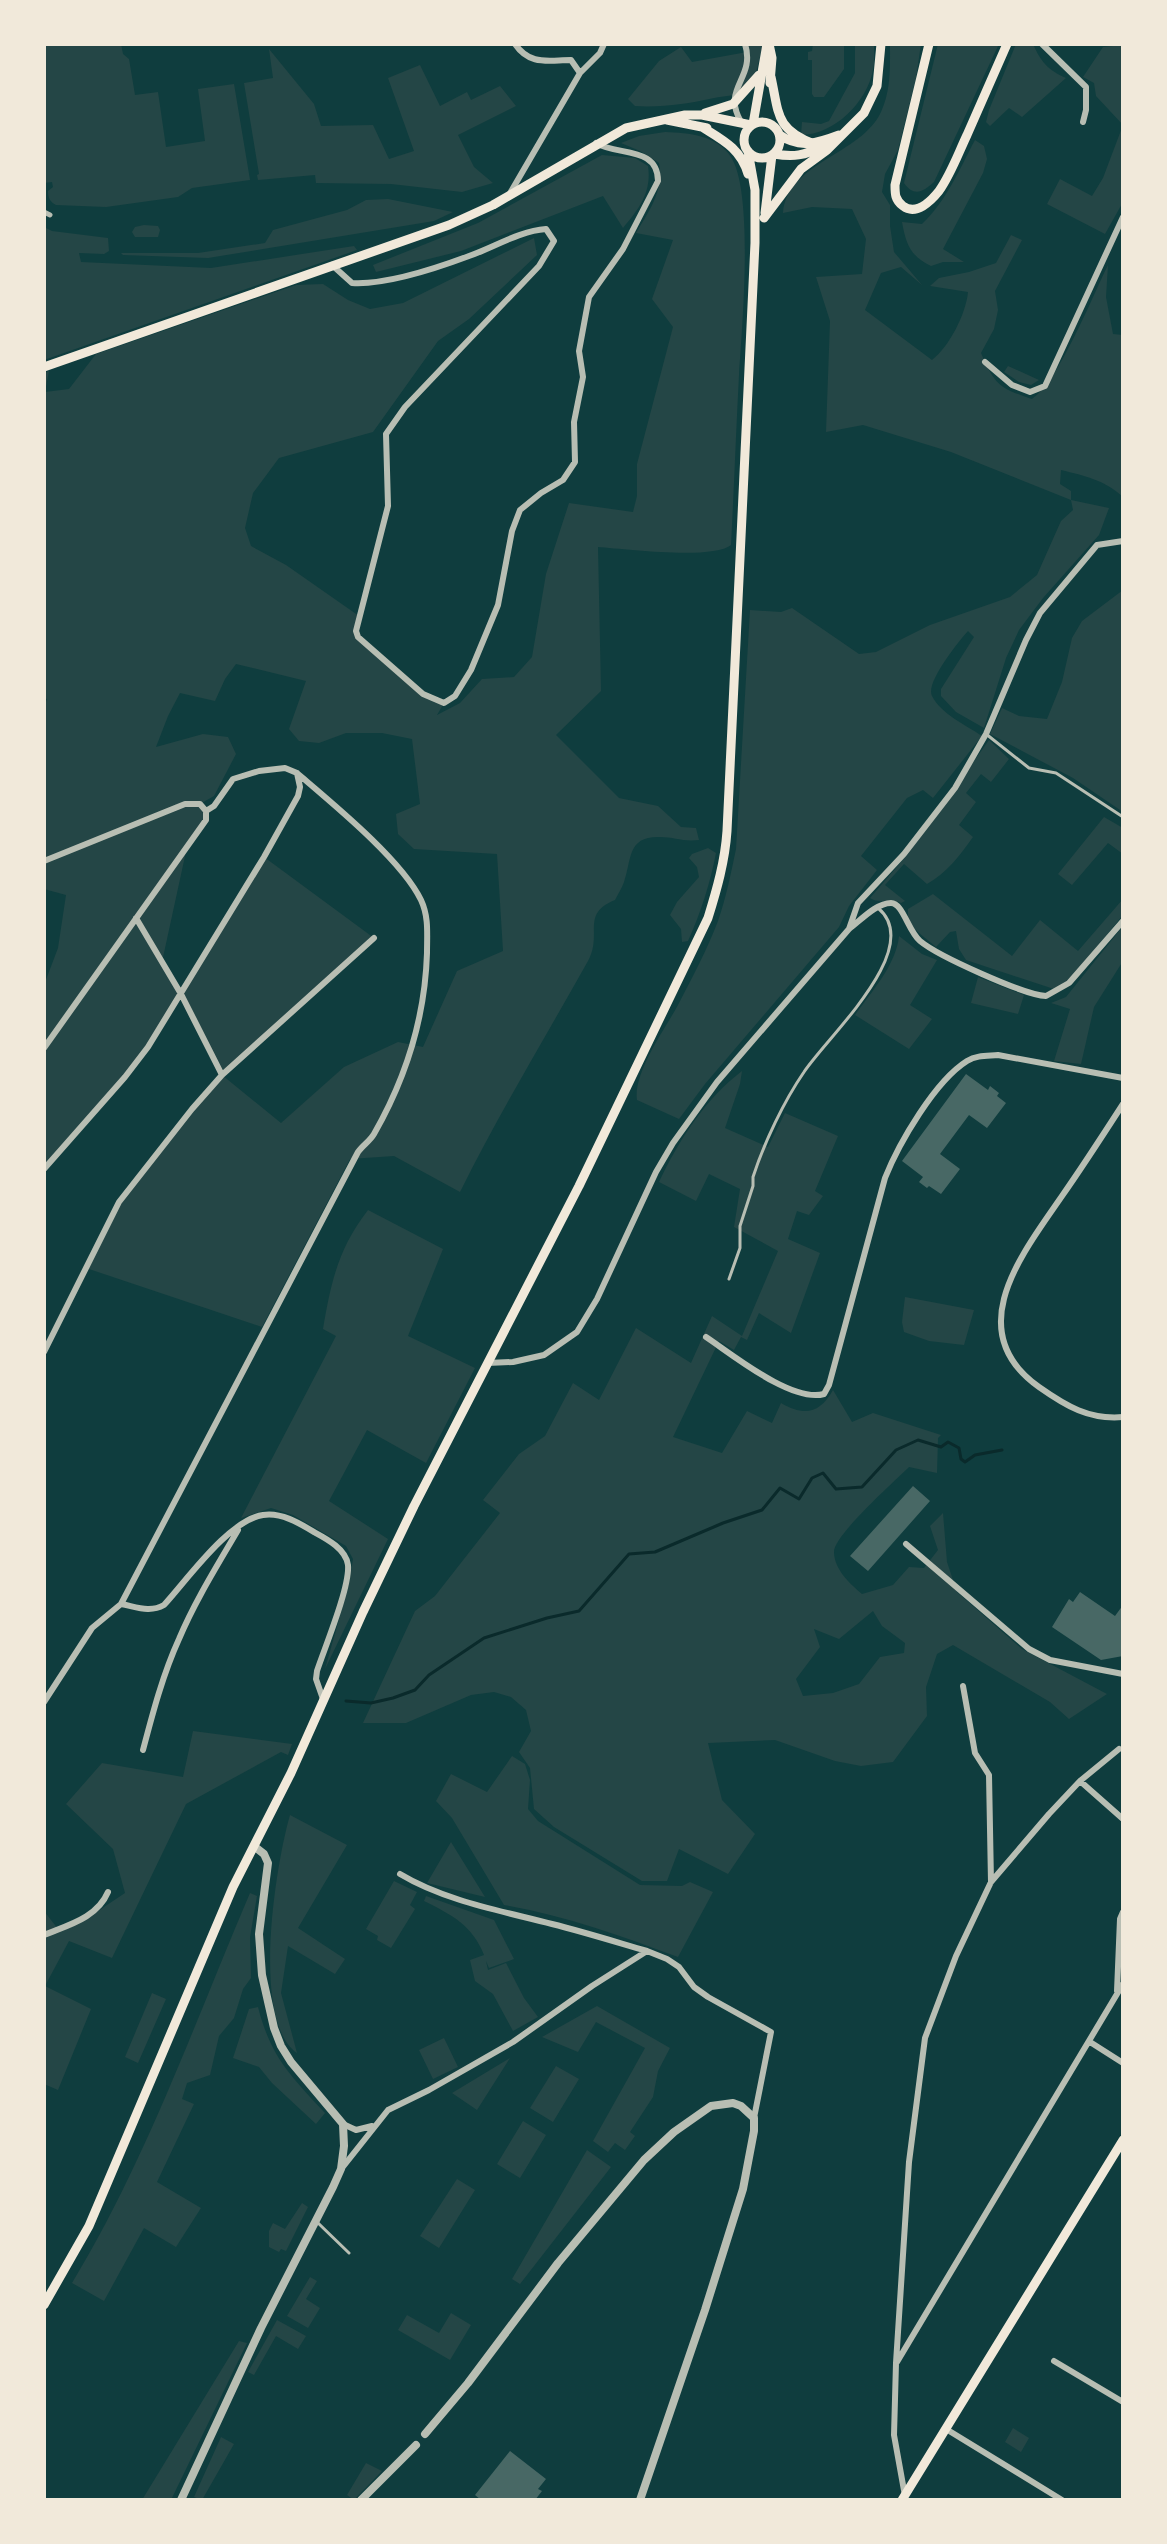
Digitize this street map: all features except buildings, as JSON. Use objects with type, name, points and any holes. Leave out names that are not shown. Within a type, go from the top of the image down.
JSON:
[{"type":"main road","points":[[755,243],[764,218],[773,154],[780,142],[766,73],[768,44]]},
{"type":"main road","points":[[764,218],[801,169],[827,150],[864,113],[874,95],[881,44]]},
{"type":"main road","points":[[929,44],[895,185],[895,197],[909,209],[919,208],[941,188],[1007,44]]},
{"type":"main road","points":[[702,115],[733,104],[766,73]]},
{"type":"main road","points":[[44,2305],[89,2226],[233,1887],[291,1773],[414,1506],[591,1161],[708,918],[726,849],[755,243],[755,190],[745,134],[766,73]]},
{"type":"main road","points":[[766,73],[784,127],[814,144]]},
{"type":"main road","points":[[44,367],[449,225],[509,195],[626,128],[685,115],[702,115],[748,124],[763,121],[794,143],[814,144],[842,134]]},
{"type":"main road","points":[[663,119],[723,133],[760,158],[773,154],[806,155],[842,134]]},
{"type":"main road","points":[[702,127],[739,153],[749,181],[755,226]]},
{"type":"main road","points":[[903,2498],[1123,2140]]},
{"type":"street","points":[[515,44],[537,62],[571,60],[580,73]]},
{"type":"street","points":[[509,195],[580,73],[600,53],[604,44]]},
{"type":"street","points":[[745,44],[745,71],[733,104],[748,124]]},
{"type":"street","points":[[1042,44],[1086,87],[1083,122]]},
{"type":"street","points":[[332,265],[352,283],[363,284],[380,282],[469,256],[532,230],[546,229],[554,241],[539,266],[405,407],[386,434],[388,506],[356,631],[358,637],[423,694],[444,703],[455,696],[471,670],[498,605],[512,531],[520,510],[563,480],[575,462],[574,422],[583,377],[579,351],[589,297],[623,249],[658,181],[655,166],[638,153],[602,147],[596,143]]},
{"type":"street","points":[[985,362],[1012,385],[1030,392],[1045,386],[1123,217]]},
{"type":"street","points":[[849,929],[858,903],[904,854],[955,788],[986,734],[1040,613],[1097,545],[1123,541]]},
{"type":"street","points":[[44,1702],[92,1628],[121,1604],[358,1152],[373,1137],[411,1053],[425,993],[428,917],[420,898],[399,869],[297,773],[285,768],[259,771],[233,779],[214,806],[206,811]]},
{"type":"street","points":[[44,1169],[148,1047],[298,796],[297,773]]},
{"type":"street","points":[[44,861],[185,804],[200,804],[206,811],[206,820],[44,1048]]},
{"type":"street","points":[[487,1363],[513,1362],[544,1355],[577,1332],[597,1299],[656,1172],[673,1143],[717,1082],[849,929],[877,907],[892,903],[902,909],[909,929],[919,941],[948,959],[1046,996],[1069,983],[1123,921]]},
{"type":"street","points":[[136,918],[181,994],[222,1075]]},
{"type":"street","points":[[44,1352],[119,1202],[192,1109],[222,1075],[374,938]]},
{"type":"street","points":[[706,1337],[772,1380],[814,1397],[824,1394],[885,1178],[918,1115],[950,1076],[967,1061],[979,1056],[998,1055],[1123,1078]]},
{"type":"street","points":[[1123,1104],[1011,1277],[1003,1299],[1001,1326],[1009,1357],[1029,1380],[1077,1412],[1092,1417],[1123,1417]]},
{"type":"street","points":[[121,1604],[146,1610],[158,1609],[215,1546],[242,1524],[263,1515],[291,1519],[323,1537],[345,1555],[348,1568],[317,1671],[323,1699]]},
{"type":"street","points":[[143,1750],[158,1695],[179,1639],[204,1588],[242,1524]]},
{"type":"street","points":[[906,1544],[1029,1649],[1050,1660],[1123,1674]]},
{"type":"street","points":[[963,1686],[975,1753],[989,1775],[991,1882]]},
{"type":"street","points":[[903,2498],[894,2435],[896,2363],[909,2162],[925,2038],[956,1956],[991,1882],[1080,1781],[1119,1749]]},
{"type":"street","points":[[1080,1781],[1123,1819]]},
{"type":"street","points":[[255,1847],[264,1854],[268,1863],[259,1934],[262,1975],[281,2046],[343,2124],[356,2130],[375,2124]]},
{"type":"street","points":[[400,1874],[421,1885],[500,1912],[575,1929],[667,1959],[708,1997],[771,2032],[743,2189],[640,2500]]},
{"type":"street","points":[[44,1935],[95,1913],[108,1892]]},
{"type":"street","points":[[1117,1993],[1120,1919],[1123,1912]]},
{"type":"street","points":[[181,2500],[261,2328],[341,2169],[375,2124],[388,2110],[520,2037],[647,1951]]},
{"type":"street","points":[[896,2363],[1123,1984]]},
{"type":"street","points":[[1090,2042],[1123,2063]]},
{"type":"street","points":[[425,2434],[468,2383],[558,2263],[644,2160],[674,2132],[711,2106],[733,2103],[754,2118]]},
{"type":"street","points":[[341,2169],[343,2124]]},
{"type":"street","points":[[1054,2361],[1123,2402]]},
{"type":"street","points":[[946,2429],[1062,2500]]},
{"type":"street","points":[[366,2498],[416,2445]]},
{"type":"lane","points":[[986,734],[1029,768],[1056,773],[1123,817]]},
{"type":"lane","points":[[729,1279],[740,1248],[740,1226],[753,1177],[790,1095],[816,1055],[884,968],[891,948],[892,931],[889,920],[877,907]]},
{"type":"lane","points":[[317,2222],[349,2253]]},
{"type":"shaded area","points":[[44,44],[121,44],[123,54],[129,59],[135,95],[158,92],[166,147],[205,141],[198,89],[234,84],[250,180],[192,188],[178,197],[106,207],[54,204],[48,193],[53,187],[52,182],[44,183]]},
{"type":"shaded area","points":[[745,44],[763,44],[756,73],[740,95],[652,106],[635,106],[628,99],[659,61],[681,47],[692,62],[747,52]]},
{"type":"shaded area","points":[[813,44],[844,46],[844,69],[824,97],[814,97],[812,94],[812,60],[808,60],[808,52],[812,51]]},
{"type":"shaded area","points":[[855,44],[874,44],[873,70],[864,94],[837,123],[813,134],[801,135],[802,122],[821,124],[829,121],[855,73]]},
{"type":"shaded area","points":[[890,44],[921,44],[898,150],[885,174],[882,192],[890,205],[894,252],[922,285],[901,267],[881,273],[865,310],[932,360],[956,329],[968,292],[930,286],[939,278],[996,263],[1011,235],[1022,240],[995,291],[998,310],[994,329],[981,353],[999,384],[1032,399],[1064,357],[1108,265],[1106,297],[1113,334],[1123,335],[1123,497],[1102,483],[1061,470],[1060,484],[1071,491],[1071,500],[951,452],[863,425],[826,432],[830,321],[816,277],[862,274],[866,239],[852,209],[812,207],[783,213],[788,196],[797,182],[858,139],[881,112],[888,87]]},
{"type":"shaded area","points":[[938,44],[999,44],[934,182],[915,191],[904,183]]},
{"type":"shaded area","points":[[1016,44],[1033,44],[1046,65],[1066,78],[1022,117],[1009,108],[990,126],[986,122],[989,110]]},
{"type":"shaded area","points":[[1123,45],[1123,125],[1096,96],[1094,83],[1083,77],[1103,47]]},
{"type":"shaded area","points":[[269,49],[314,104],[321,126],[373,125],[389,159],[414,151],[388,78],[420,65],[440,106],[467,92],[471,100],[500,86],[516,106],[458,135],[474,167],[493,183],[462,192],[391,184],[316,183],[315,175],[258,180],[244,83],[273,78]]},
{"type":"shaded area","points":[[1123,125],[1123,202],[1105,234],[1047,204],[1060,179],[1092,196],[1103,178]]},
{"type":"shaded area","points":[[674,132],[710,140],[731,157],[738,175],[745,262],[731,545],[688,553],[598,547],[601,691],[556,735],[619,798],[658,806],[681,827],[696,828],[699,840],[649,838],[636,845],[615,900],[604,906],[595,918],[594,942],[588,961],[506,1104],[460,1192],[394,1156],[350,1159],[262,1327],[86,1268],[119,1202],[222,1075],[181,994],[148,1047],[44,1169],[44,985],[58,948],[66,895],[44,889],[44,706],[47,699],[44,698],[44,373],[49,371],[45,392],[69,389],[96,354],[296,285],[323,284],[370,309],[403,303],[534,238],[537,255],[469,319],[438,341],[373,432],[279,458],[253,493],[245,528],[251,546],[286,565],[359,616],[358,637],[423,694],[444,703],[437,715],[460,703],[482,679],[514,677],[532,657],[546,574],[569,503],[633,512],[637,496],[637,464],[673,327],[652,299],[673,240],[636,233],[655,200],[660,173],[659,163],[621,143],[639,136]],"holes":[[[236,664],[306,681],[289,729],[299,741],[319,743],[346,733],[382,733],[412,739],[420,804],[396,814],[398,834],[414,849],[497,854],[503,951],[457,971],[423,1047],[398,1042],[344,1067],[281,1123],[222,1075],[374,938],[264,857],[180,993],[162,962],[187,847],[206,820],[200,804],[214,796],[236,754],[228,737],[203,734],[156,747],[180,693],[215,701]]]},
{"type":"shaded area","points":[[975,140],[984,146],[987,159],[983,173],[943,249],[964,262],[943,262],[931,266],[910,248],[902,222],[922,224],[931,215],[952,184]]},
{"type":"shaded area","points":[[602,155],[635,158],[648,166],[646,192],[623,228],[603,196],[461,251],[376,272],[373,265],[478,223]]},
{"type":"shaded area","points":[[388,199],[453,212],[434,221],[208,258],[121,253],[198,253],[265,243],[273,230],[347,210],[366,200]]},
{"type":"shaded area","points":[[158,226],[158,237],[135,237],[132,232],[135,227]]},
{"type":"shaded area","points":[[44,227],[52,231],[108,238],[109,251],[104,254],[79,253],[81,262],[211,268],[354,246],[357,250],[44,360]]},
{"type":"shaded area","points":[[1008,366],[1039,380],[1031,385],[1019,382],[1004,372]]},
{"type":"shaded area","points":[[1071,500],[1109,508],[1099,535],[1019,630],[1006,658],[984,728],[956,712],[941,696],[941,689],[974,637],[968,631],[933,682],[931,690],[936,702],[948,714],[982,736],[933,798],[923,790],[907,798],[861,856],[877,870],[849,906],[839,927],[705,1084],[679,1119],[637,1100],[645,1064],[704,953],[718,921],[728,885],[736,849],[750,610],[781,612],[792,608],[859,654],[876,652],[930,625],[1010,597],[1037,575],[1061,521],[1073,510]]},
{"type":"shaded area","points":[[1123,590],[1123,812],[1073,778],[990,734],[1002,708],[1019,716],[1047,719],[1062,682],[1072,638],[1082,621]]},
{"type":"shaded area","points":[[989,740],[1009,759],[991,782],[981,774],[966,793],[976,802],[959,825],[973,837],[947,869],[927,884],[904,864],[885,885],[905,901],[870,898],[908,854]]},
{"type":"shaded area","points":[[1104,817],[1123,828],[1123,854],[1108,843],[1072,885],[1058,874]]},
{"type":"shaded area","points":[[708,848],[716,853],[708,887],[688,941],[682,942],[681,929],[670,915],[699,877],[697,867],[689,858]]},
{"type":"shaded area","points":[[933,894],[1012,956],[1040,920],[1078,951],[1123,899],[1123,915],[1064,987],[1057,990],[966,960],[959,949],[956,931],[950,932],[936,947],[908,922],[908,909]]},
{"type":"shaded area","points":[[1123,926],[1123,961],[1094,1007],[1081,1064],[1054,1061],[1070,1009],[1051,1003],[1066,997]]},
{"type":"shaded area","points":[[899,936],[922,954],[937,960],[910,1005],[932,1019],[909,1049],[855,1015],[888,967]]},
{"type":"shaded area","points":[[978,977],[1024,995],[1018,1014],[971,1003]]},
{"type":"shaded area","points":[[742,1071],[725,1128],[768,1147],[785,1113],[838,1136],[815,1191],[823,1196],[809,1215],[797,1211],[788,1239],[820,1253],[791,1333],[759,1313],[747,1340],[741,1337],[734,1350],[719,1341],[673,1437],[722,1453],[747,1411],[772,1423],[781,1403],[797,1410],[811,1410],[823,1404],[833,1390],[852,1422],[873,1413],[941,1435],[938,1438],[937,1473],[909,1467],[866,1509],[836,1544],[834,1552],[840,1570],[862,1594],[893,1585],[909,1567],[924,1568],[938,1550],[930,1526],[943,1513],[947,1562],[957,1592],[1022,1649],[1107,1694],[1069,1719],[1050,1702],[953,1645],[937,1654],[926,1687],[927,1716],[893,1762],[861,1766],[835,1761],[775,1740],[708,1743],[722,1800],[755,1834],[728,1874],[679,1849],[667,1881],[642,1881],[554,1827],[534,1809],[530,1768],[519,1752],[531,1731],[526,1710],[511,1697],[494,1692],[471,1695],[406,1723],[363,1723],[415,1611],[435,1596],[500,1513],[483,1500],[519,1454],[545,1436],[573,1383],[599,1400],[636,1328],[691,1363],[712,1316],[742,1336],[778,1251],[734,1227],[740,1189],[709,1174],[696,1201],[659,1182],[694,1121]],"holes":[[[873,1611],[882,1626],[905,1643],[904,1653],[880,1657],[859,1684],[833,1693],[803,1696],[796,1679],[820,1647],[814,1629],[839,1639]]]},
{"type":"shaded area","points":[[368,1210],[443,1249],[408,1336],[475,1368],[426,1463],[367,1430],[329,1501],[388,1539],[325,1669],[349,1584],[353,1559],[346,1546],[293,1515],[271,1508],[241,1518],[336,1336],[323,1329],[333,1281],[349,1238]]},
{"type":"shaded area","points":[[905,1297],[974,1310],[964,1345],[929,1341],[904,1332]]},
{"type":"shaded area","points":[[193,1731],[292,1744],[288,1755],[281,1752],[186,1804],[112,1958],[69,1941],[45,1986],[91,2009],[58,2090],[44,2084],[44,1911],[58,1929],[95,1913],[125,1893],[113,1849],[66,1804],[102,1763],[183,1777]]},
{"type":"shaded area","points":[[512,1756],[525,1764],[530,1780],[528,1809],[538,1821],[640,1885],[682,1886],[690,1882],[713,1892],[678,1957],[570,1920],[504,1905],[452,1818],[436,1801],[451,1774],[487,1792]]},
{"type":"shaded area","points":[[290,1815],[347,1845],[298,1928],[345,1959],[335,1974],[288,1946],[281,1993],[297,2053],[283,2036],[274,2009],[270,1976],[274,1903]]},
{"type":"shaded area","points":[[451,1842],[485,1897],[427,1883]]},
{"type":"shaded area","points":[[394,1881],[417,1892],[410,1905],[415,1909],[391,1948],[366,1929]]},
{"type":"shaded area","points":[[250,1893],[257,1896],[250,1937],[251,1978],[243,1989],[234,2018],[219,2036],[210,2075],[187,2083],[182,2099],[194,2104],[157,2182],[201,2208],[176,2247],[144,2228],[104,2301],[72,2283],[99,2237],[146,2141]]},
{"type":"shaded area","points":[[426,1896],[494,1920],[514,1959],[489,1968],[486,1961],[488,1970],[506,1963],[538,2017],[513,2031],[493,1994],[475,1981],[470,1960],[484,1955],[474,1936],[452,1916],[424,1901]]},
{"type":"shaded area","points":[[152,1993],[166,1999],[138,2063],[125,2057]]},
{"type":"shaded area","points":[[597,2006],[670,2048],[658,2071],[653,2097],[630,2132],[635,2136],[625,2150],[615,2143],[608,2152],[593,2141],[645,2048],[596,2022],[578,2052],[542,2037]]},
{"type":"shaded area","points":[[258,2007],[276,2053],[292,2077],[325,2113],[316,2124],[259,2067],[233,2058],[249,2009]]},
{"type":"shaded area","points":[[444,2038],[458,2067],[433,2079],[419,2050]]},
{"type":"shaded area","points":[[510,2058],[477,2110],[452,2093]]},
{"type":"shaded area","points":[[556,2066],[579,2079],[553,2122],[530,2108]]},
{"type":"shaded area","points":[[523,2121],[546,2135],[520,2178],[497,2164]]},
{"type":"shaded area","points":[[587,2150],[611,2167],[520,2284],[512,2279]]},
{"type":"shaded area","points":[[457,2179],[475,2190],[439,2248],[420,2236]]},
{"type":"shaded area","points":[[302,2203],[308,2207],[286,2251],[281,2249],[279,2252],[269,2247],[269,2231],[273,2223],[285,2229]]},
{"type":"shaded area","points":[[310,2277],[317,2281],[306,2299],[320,2308],[308,2328],[287,2316]]},
{"type":"shaded area","points":[[451,2313],[471,2325],[450,2360],[398,2330],[407,2315],[439,2333]]},
{"type":"shaded area","points":[[277,2320],[306,2336],[298,2349],[276,2336],[254,2375],[248,2372]]},
{"type":"shaded area","points":[[239,2341],[247,2343],[171,2500],[142,2500]]},
{"type":"shaded area","points":[[1013,2428],[1029,2438],[1021,2452],[1005,2442]]},
{"type":"shaded area","points":[[221,2437],[234,2444],[202,2500],[194,2497]]},
{"type":"shaded area","points":[[366,2463],[382,2471],[354,2500],[347,2495]]},
{"type":"waterway","points":[[346,1701],[371,1703],[415,1690],[429,1675],[484,1638],[579,1611],[629,1554],[655,1552],[762,1510],[780,1488],[799,1499],[812,1478],[823,1473],[836,1489],[862,1487],[896,1450],[918,1440],[941,1447],[948,1442],[959,1448],[961,1459],[965,1462],[975,1455],[1002,1450]]}]
